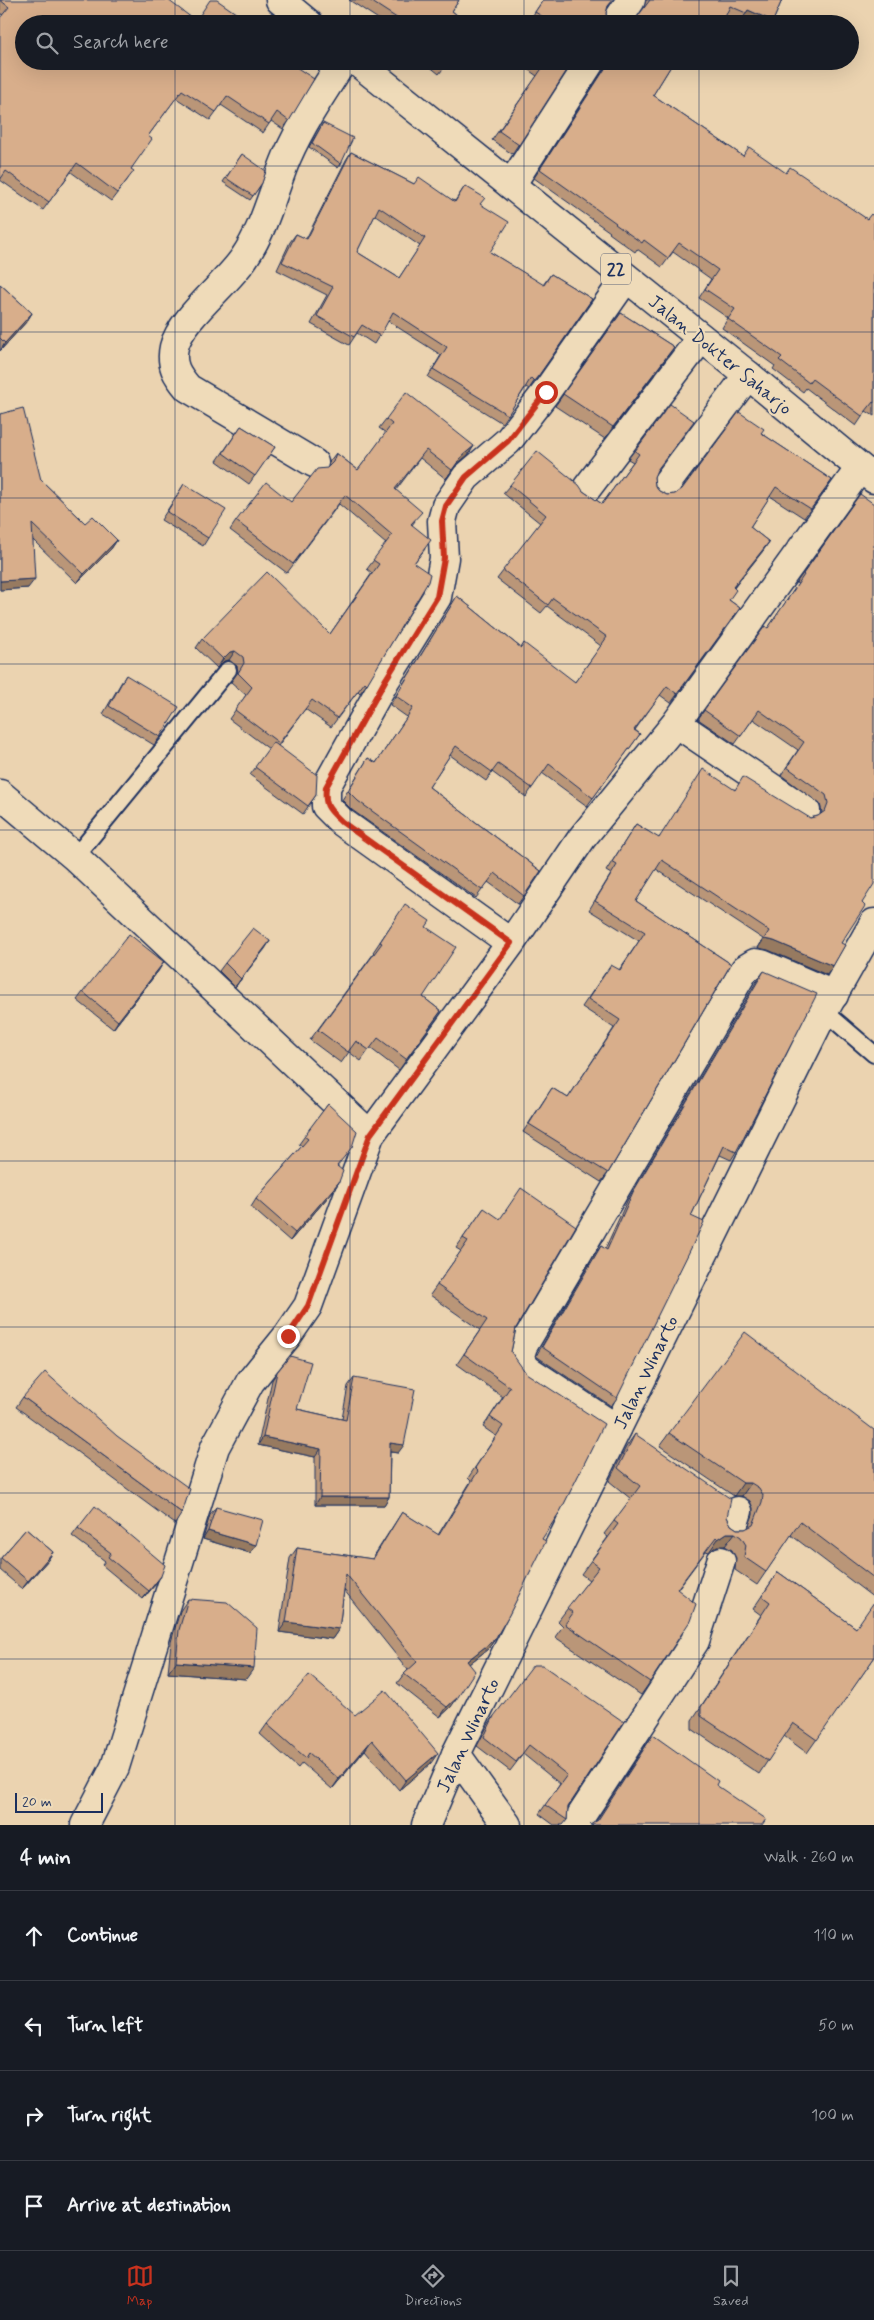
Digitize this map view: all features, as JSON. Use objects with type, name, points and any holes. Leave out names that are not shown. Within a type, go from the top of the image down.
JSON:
[{"type":"main road","points":[[280,0],[298,15]]},
{"type":"main road","points":[[621,15],[631,0]]},
{"type":"main road","points":[[314,463],[188,388],[174,370],[174,348],[182,330],[244,258],[259,232],[287,156],[303,124],[337,70]]},
{"type":"main road","name":"Jalan Dokter Saharjo","points":[[367,70],[867,474]]},
{"type":"main road","points":[[511,185],[585,70]]},
{"type":"main road","points":[[511,943],[342,822],[326,806],[326,787],[386,679],[437,597],[444,558],[442,521],[446,506],[466,477],[508,441],[546,392],[626,278]]},
{"type":"main road","points":[[587,488],[701,338]]},
{"type":"main road","points":[[663,488],[748,376]]},
{"type":"main road","points":[[85,1825],[115,1767],[215,1447],[250,1382],[288,1336],[308,1306],[370,1135],[511,943],[582,838],[676,723],[867,474]]},
{"type":"main road","points":[[676,723],[806,811]]},
{"type":"main road","points":[[0,794],[75,857],[370,1135]]},
{"type":"main road","name":"Jalan Winarto","points":[[426,1825],[456,1754],[625,1434],[829,1003],[874,923]]},
{"type":"main road","points":[[625,1434],[528,1370],[520,1359],[523,1346],[745,968],[755,963],[762,964],[829,1003]]},
{"type":"main road","points":[[575,1825],[695,1641],[721,1561]]},
{"type":"main road","points":[[456,1754],[507,1825]]},
{"type":"lane","points":[[75,857],[228,670]]},
{"type":"lane","points":[[829,1003],[874,1054]]},
{"type":"building","points":[[0,0],[168,0],[188,15],[15,15],[15,70],[300,70],[314,79],[289,121],[277,112],[269,124],[227,96],[216,112],[182,90],[148,136],[152,139],[131,169],[134,171],[117,193],[77,163],[49,202],[6,171],[0,180],[0,18],[9,7]]},
{"type":"building","points":[[210,0],[217,0],[239,15],[200,15]]},
{"type":"building","points":[[369,0],[459,0],[452,11],[457,15],[392,15]]},
{"type":"building","points":[[543,0],[613,0],[608,6],[606,15],[540,15],[535,12]]},
{"type":"building","points":[[650,0],[782,0],[776,15],[759,15],[748,10],[746,13],[730,6],[726,15],[639,15]]},
{"type":"building","points":[[541,70],[567,70],[519,145],[499,131]]},
{"type":"building","points":[[604,70],[668,70],[653,95],[743,156],[749,147],[786,173],[790,167],[867,219],[871,214],[874,217],[874,403],[862,416],[812,379],[809,383],[779,360],[782,357],[728,319],[735,309],[705,289],[718,270],[679,243],[668,258],[644,240],[642,243],[540,169]]},
{"type":"building","points":[[323,123],[353,138],[341,164],[312,143]]},
{"type":"building","points":[[351,152],[414,184],[419,177],[455,202],[465,186],[485,198],[480,204],[509,222],[490,252],[544,285],[551,274],[592,299],[539,375],[534,381],[531,378],[508,415],[433,369],[447,347],[393,312],[380,336],[362,325],[354,337],[317,316],[333,287],[282,262],[296,234],[307,239]],"holes":[[[379,207],[425,238],[399,278],[357,252]]]},
{"type":"building","points":[[242,154],[266,171],[262,183],[253,196],[226,178]]},
{"type":"building","points":[[0,284],[32,313],[5,343],[0,338]]},
{"type":"building","points":[[621,313],[674,347],[613,427],[563,394]]},
{"type":"building","points":[[406,392],[474,446],[462,456],[452,470],[426,450],[395,489],[422,512],[411,524],[431,540],[414,563],[430,574],[428,582],[367,684],[365,682],[337,718],[312,700],[279,743],[235,710],[252,687],[238,673],[244,663],[243,657],[235,651],[230,652],[223,659],[202,639],[267,572],[330,634],[379,564],[373,560],[392,535],[345,495],[293,564],[236,521],[266,482],[291,502],[317,469],[327,468],[333,462],[336,453],[358,470],[392,424],[386,419]]},
{"type":"building","points":[[670,404],[694,421],[657,470],[654,477],[655,486],[659,491],[667,495],[675,494],[682,489],[739,412],[764,429],[761,433],[832,480],[811,509],[776,487],[750,527],[769,542],[733,587],[736,590],[729,600],[740,608],[677,694],[667,686],[634,730],[640,734],[593,798],[549,764],[532,788],[498,764],[492,772],[456,746],[429,787],[541,871],[524,896],[495,873],[482,890],[358,801],[348,791],[368,758],[376,763],[413,708],[396,696],[457,596],[521,648],[524,643],[575,682],[607,637],[553,598],[548,605],[503,570],[546,515],[510,485],[537,451],[579,485],[583,491],[602,504],[639,454],[635,451]]},
{"type":"building","points":[[23,408],[41,480],[85,523],[93,516],[117,540],[84,574],[32,524],[35,579],[0,581],[0,414]]},
{"type":"building","points":[[241,426],[275,447],[255,476],[223,453]]},
{"type":"building","points":[[184,484],[226,510],[208,538],[167,512]]},
{"type":"building","points":[[860,494],[874,504],[874,884],[862,903],[865,906],[841,943],[845,945],[833,966],[774,941],[764,939],[769,931],[662,860],[636,901],[731,964],[608,1173],[529,1124],[552,1088],[568,1098],[620,1020],[588,999],[611,965],[620,970],[645,932],[595,901],[617,865],[612,862],[636,824],[659,838],[703,769],[735,790],[743,777],[810,818],[818,816],[825,811],[828,803],[826,795],[787,767],[804,742],[759,710],[741,736],[704,710],[765,626],[768,628],[803,574]]},
{"type":"building","points":[[126,675],[179,707],[160,737],[109,706]]},
{"type":"building","points":[[273,742],[317,775],[316,795],[308,806],[255,767]]},
{"type":"building","points":[[405,904],[430,921],[426,927],[456,947],[423,997],[441,1011],[406,1059],[378,1038],[369,1050],[356,1041],[348,1052],[318,1030],[382,943],[380,942]]},
{"type":"building","points":[[253,928],[270,941],[241,979],[225,963]]},
{"type":"building","points":[[129,934],[164,962],[118,1021],[83,992]]},
{"type":"building","points":[[764,971],[817,994],[736,1152],[724,1146],[691,1216],[704,1222],[617,1398],[542,1347],[601,1246],[607,1250],[633,1192]]},
{"type":"building","points":[[328,1104],[357,1131],[352,1147],[337,1166],[343,1171],[339,1182],[295,1233],[256,1199],[308,1139],[304,1136]]},
{"type":"building","points":[[521,1188],[576,1226],[516,1328],[511,1352],[526,1373],[604,1424],[561,1510],[542,1539],[546,1541],[509,1615],[495,1639],[467,1661],[475,1671],[458,1697],[447,1707],[404,1674],[417,1662],[346,1574],[339,1629],[286,1622],[297,1548],[373,1559],[402,1512],[439,1535],[478,1471],[475,1468],[503,1426],[490,1417],[510,1387],[464,1354],[487,1320],[437,1285],[468,1241],[463,1238],[484,1208],[500,1219]]},
{"type":"building","points":[[745,1332],[874,1430],[874,1578],[800,1522],[766,1572],[744,1557],[746,1545],[741,1537],[735,1533],[727,1533],[718,1539],[716,1537],[677,1589],[696,1604],[690,1621],[650,1682],[565,1624],[573,1613],[567,1608],[599,1567],[591,1561],[618,1524],[614,1521],[640,1486],[618,1468],[635,1434],[731,1499],[727,1517],[731,1525],[737,1529],[745,1529],[753,1525],[762,1502],[763,1495],[759,1488],[751,1483],[743,1483],[669,1433]]},
{"type":"building","points":[[290,1356],[311,1362],[297,1409],[346,1420],[354,1378],[415,1389],[404,1445],[390,1443],[389,1497],[320,1497],[321,1449],[263,1437],[277,1372]]},
{"type":"building","points":[[45,1372],[117,1436],[190,1489],[182,1513],[23,1397]]},
{"type":"building","points":[[95,1506],[165,1565],[161,1576],[149,1591],[108,1557],[111,1553],[78,1528]]},
{"type":"building","points":[[216,1507],[263,1520],[256,1545],[208,1531]]},
{"type":"building","points":[[26,1529],[53,1552],[28,1581],[1,1558]]},
{"type":"building","points":[[778,1572],[856,1628],[874,1602],[874,1658],[817,1740],[793,1723],[768,1761],[701,1716],[701,1707],[770,1602],[762,1596]]},
{"type":"building","points":[[188,1599],[227,1602],[257,1628],[254,1668],[176,1662],[179,1630]]},
{"type":"building","points":[[533,1665],[542,1665],[624,1722],[568,1807],[567,1820],[545,1805],[567,1775],[529,1745],[516,1762],[484,1737],[494,1716]]},
{"type":"building","points":[[309,1675],[355,1715],[385,1690],[438,1753],[406,1780],[372,1740],[339,1779],[309,1753],[306,1758],[267,1724]]},
{"type":"building","points":[[653,1735],[718,1781],[716,1785],[766,1819],[762,1825],[590,1825],[598,1820]]},
{"type":"route","points":[[288,1336],[308,1306],[370,1135],[511,943],[342,822],[326,806],[325,800],[326,787],[386,679],[437,597],[444,558],[442,521],[446,506],[466,477],[508,441],[546,392]]}]
